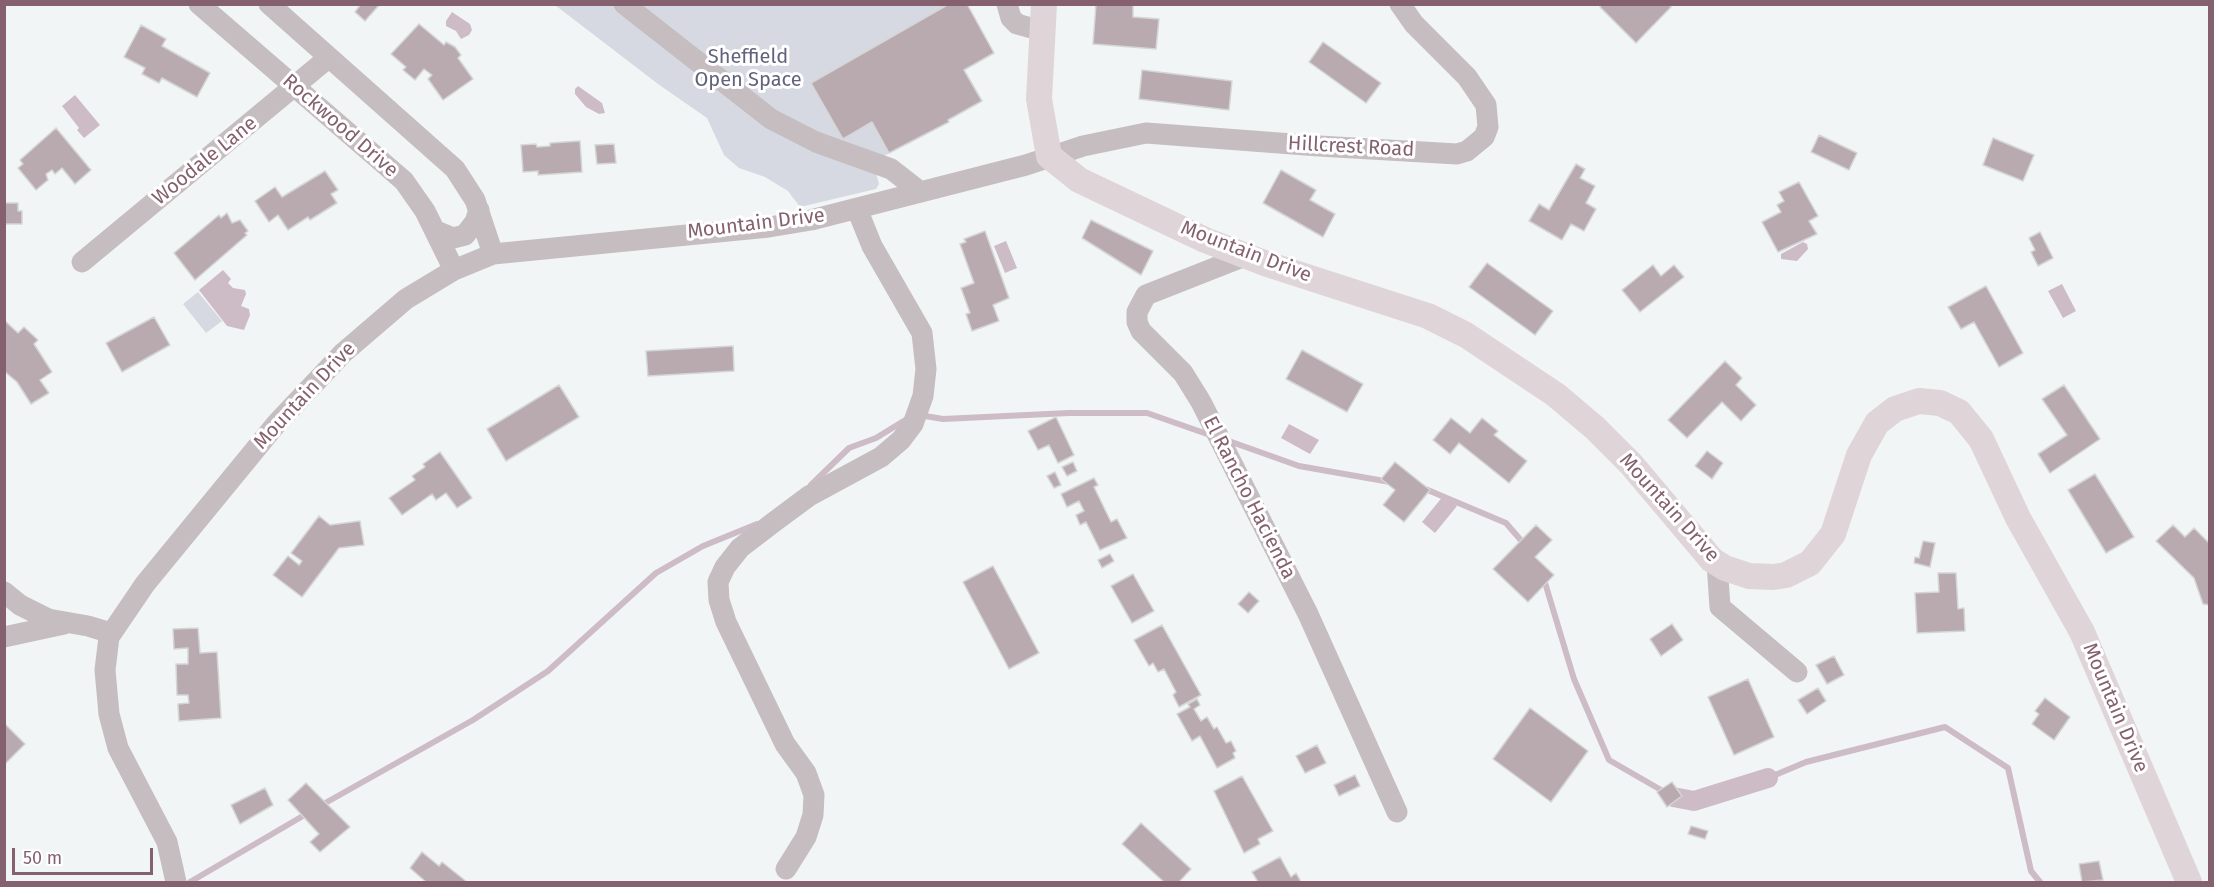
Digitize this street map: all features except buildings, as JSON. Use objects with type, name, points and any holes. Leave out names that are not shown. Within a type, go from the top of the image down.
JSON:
[{"type":"main road","points":[[1044,4],[1040,109],[1049,156]]},
{"type":"main road","name":"Mountain Drive","points":[[1049,156],[1079,180],[1205,240],[1245,256],[1428,316],[1466,334],[1556,395],[1595,428],[1631,464],[1712,560],[1737,572],[1761,577],[1786,574],[1805,566],[1819,554],[1833,534],[1859,455],[1877,423],[1895,409],[1919,401],[1940,403],[1959,412],[1981,439],[2018,518],[2082,632],[2189,882]]},
{"type":"street","name":"Rockwood Drive","points":[[199,4],[404,181],[436,231],[454,270]]},
{"type":"street","points":[[269,4],[327,59],[446,161],[469,189],[479,210],[493,254]]},
{"type":"street","points":[[624,4],[771,119],[816,142],[891,169],[918,190]]},
{"type":"street","points":[[1007,4],[1009,15],[1017,24],[1042,31]]},
{"type":"street","name":"Hillcrest Road","points":[[1049,156],[1146,133],[1457,154],[1467,151],[1484,137],[1488,127],[1486,105],[1467,77],[1414,24],[1400,4]]},
{"type":"street","name":"Woodale Lane","points":[[82,262],[327,59]]},
{"type":"street","name":"Mountain Drive","points":[[111,633],[145,584],[306,390],[343,352],[391,310],[454,270],[493,254],[769,227],[857,209],[918,190],[1026,165],[1049,156]]},
{"type":"street","points":[[786,869],[806,837],[813,815],[814,795],[806,774],[785,744],[726,622],[719,600],[718,582],[725,567],[740,548],[809,496],[881,457],[901,440],[913,424],[923,396],[926,369],[922,333],[872,246],[857,209]]},
{"type":"street","points":[[436,231],[453,238],[465,235],[475,222],[479,210]]},
{"type":"street","name":"El Rancho Hacienda","points":[[1245,256],[1146,295],[1140,302],[1137,322],[1141,331],[1183,373],[1201,402],[1308,614],[1397,812]]},
{"type":"street","points":[[1717,563],[1720,607],[1797,672]]},
{"type":"street","points":[[4,592],[37,615],[65,624],[88,626],[111,633],[105,670],[109,714],[118,748],[167,842],[176,882]]},
{"type":"street","points":[[4,636],[65,624]]},
{"type":"green space","name":"Sheffield Open Space","points":[[555,5],[949,5],[811,83],[843,138],[872,122],[889,153],[884,156],[876,173],[879,184],[876,189],[800,207],[788,191],[765,177],[739,168],[724,155],[707,118],[658,84]]},
{"type":"green space","points":[[198,292],[222,321],[206,333],[183,304]]},
{"type":"shaded area","points":[[452,12],[470,24],[472,30],[469,35],[461,39],[456,31],[446,26],[446,21]]},
{"type":"shaded area","points":[[578,86],[602,103],[605,113],[599,114],[586,107],[575,94]]},
{"type":"shaded area","points":[[75,95],[100,125],[84,138],[62,106]]},
{"type":"shaded area","points":[[1006,241],[1017,268],[1005,273],[994,246]]},
{"type":"shaded area","points":[[1803,242],[1807,244],[1808,249],[1797,261],[1781,259],[1781,254]]},
{"type":"shaded area","points":[[223,270],[231,279],[228,283],[233,288],[245,290],[246,294],[241,306],[249,309],[250,315],[244,330],[227,326],[199,290]]},
{"type":"shaded area","points":[[2062,284],[2076,311],[2063,318],[2048,291]]},
{"type":"shaded area","points":[[1289,424],[1319,440],[1310,454],[1281,438]]},
{"type":"shaded area","points":[[1444,495],[1457,506],[1435,533],[1422,522]]},
{"type":"waterway","points":[[919,415],[943,419],[1069,413],[1147,413],[1210,435]]},
{"type":"waterway","points":[[811,485],[849,448],[876,438],[907,419]]},
{"type":"waterway","points":[[1226,440],[1299,466],[1390,482]]},
{"type":"waterway","points":[[1423,488],[1506,523],[1525,545]]},
{"type":"waterway","points":[[320,806],[473,720],[548,671],[656,573],[703,546],[757,524]]},
{"type":"waterway","points":[[1543,576],[1574,679],[1609,760],[1668,794]]},
{"type":"waterway","points":[[1768,778],[1806,762],[1945,727],[2008,768],[2031,871],[2040,882]]},
{"type":"waterway","points":[[1673,797],[1694,801],[1768,778]]},
{"type":"waterway","points":[[190,882],[308,813]]}]
